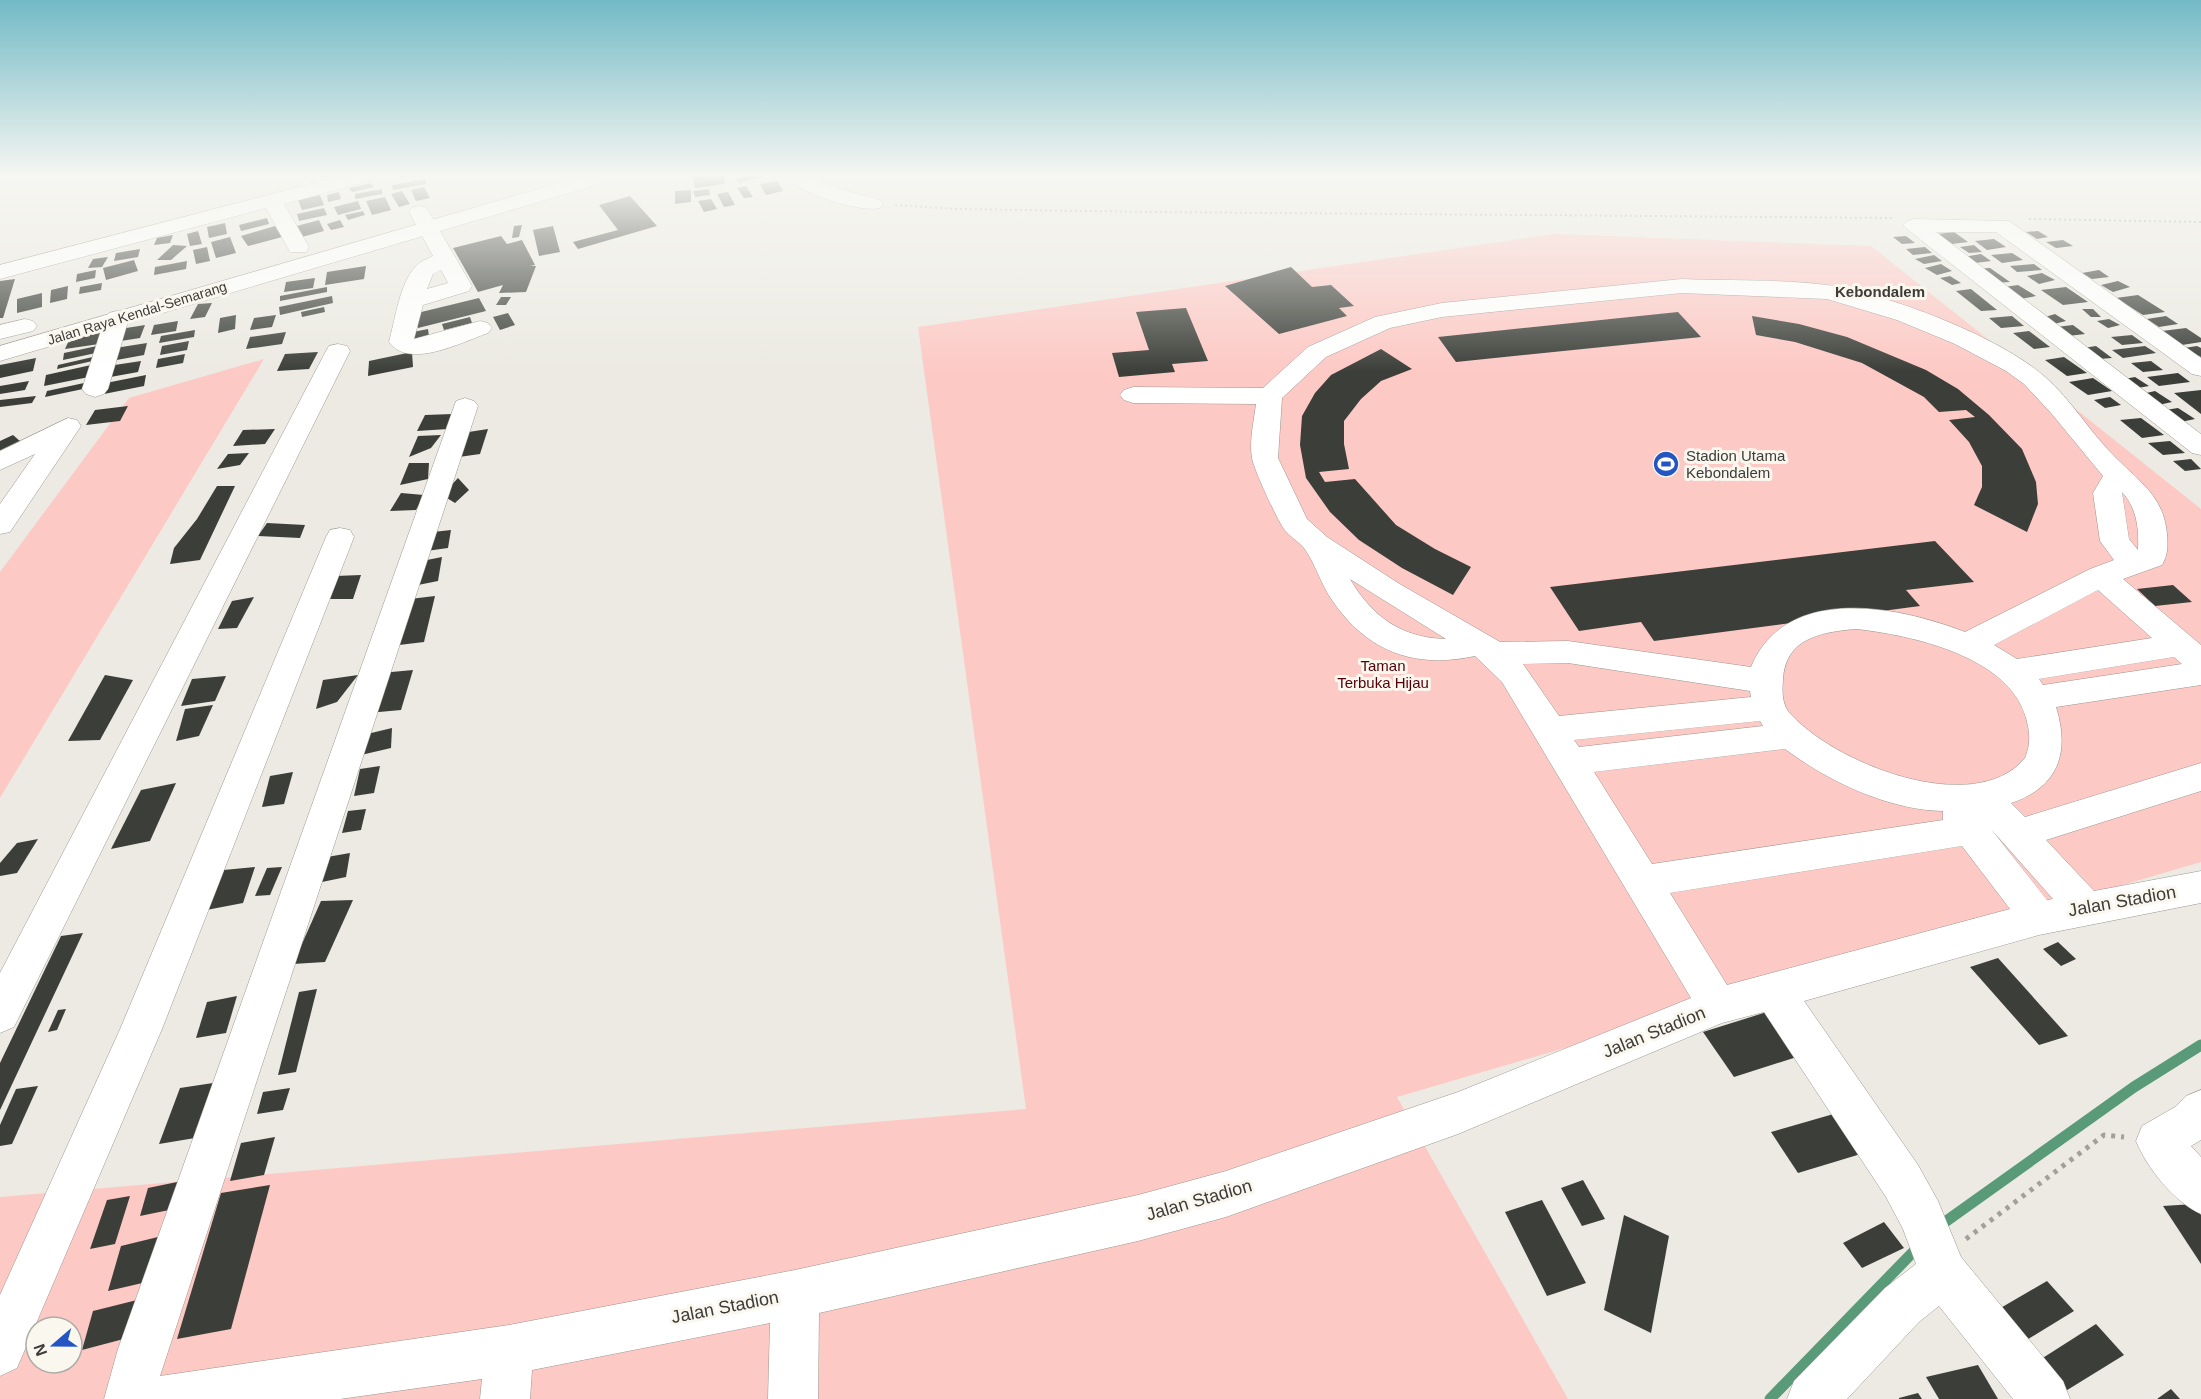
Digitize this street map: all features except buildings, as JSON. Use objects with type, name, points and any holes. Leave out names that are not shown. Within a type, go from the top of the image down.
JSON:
[{"type":"main road","points":[[0,272],[116,241]]},
{"type":"main road","points":[[295,241],[298,247]]},
{"type":"main road","name":"Jalan Raya Kendal-Semarang","points":[[108,311],[298,247],[324,241]]},
{"type":"main road","name":"Jalan Raya Kendal-Semarang","points":[[3,342],[349,241]]},
{"type":"main road","points":[[411,302],[461,286],[435,241]]},
{"type":"main road","points":[[1936,241],[2189,428],[2201,447]]},
{"type":"main road","points":[[2022,241],[2201,369]]},
{"type":"main road","points":[[445,259],[425,269],[418,279],[401,342],[405,347],[424,346],[480,328]]},
{"type":"main road","points":[[1134,395],[1269,396],[1317,352],[1383,322],[1442,310],[1682,286],[1827,292],[1851,297],[1937,329],[2007,361],[2034,380],[2117,476],[2138,493],[2151,526],[2152,558],[2101,576],[1968,645]]},
{"type":"main road","points":[[3,342],[25,326],[108,311],[95,389]]},
{"type":"main road","points":[[0,1014],[338,351]]},
{"type":"main road","points":[[1269,396],[1265,458],[1296,524],[1317,544],[1486,649],[1513,674],[1550,730],[1640,882],[1718,1006]]},
{"type":"main road","points":[[129,1399],[147,1338],[465,406]]},
{"type":"main road","points":[[0,462],[68,426],[0,525]]},
{"type":"main road","points":[[2117,476],[2108,494],[2115,541],[2133,564]]},
{"type":"main road","points":[[0,1351],[141,1029],[340,537]]},
{"type":"main road","points":[[1317,544],[1342,594],[1368,624],[1386,638],[1433,652],[1486,649],[1568,652],[1768,694]]},
{"type":"main road","points":[[2101,576],[2191,654]]},
{"type":"main road","points":[[1640,882],[1978,813],[2004,791],[2022,782],[2036,771],[2044,756],[2048,741],[2046,723],[2036,698],[2012,672],[1968,645],[1905,623],[1856,618],[1834,619],[1798,630],[1774,651],[1768,665],[1768,694],[1775,718],[1821,756],[1875,782],[1944,798],[1978,813],[2019,834],[2086,909]]},
{"type":"main road","points":[[2012,672],[2191,654]]},
{"type":"main road","points":[[2036,698],[2201,673]]},
{"type":"main road","points":[[1550,730],[1768,694]]},
{"type":"main road","points":[[1569,762],[1793,735]]},
{"type":"main road","points":[[2019,834],[2201,777]]},
{"type":"main road","points":[[1978,813],[2039,918]]},
{"type":"main road","name":"Jalan Stadion","points":[[166,1399],[509,1350],[795,1294],[1138,1218],[1226,1194],[1458,1113],[1718,1006],[2039,918],[2201,887]]},
{"type":"main road","points":[[1773,990],[1902,1181],[1935,1249],[2045,1399]]},
{"type":"main road","points":[[2201,1111],[2190,1122],[2158,1141],[2201,1191]]},
{"type":"main road","points":[[1812,1399],[1902,1305],[1935,1249]]},
{"type":"main road","points":[[793,1399],[795,1294]]},
{"type":"main road","points":[[506,1399],[509,1350]]},
{"type":"path","points":[[1935,1249],[2104,1134],[2158,1141]]},
{"type":"green space","name":"Taman Terbuka Hijau","points":[[1504,241],[1746,241],[1871,246],[2201,509],[2201,862],[1397,1097],[1568,1399],[0,1399],[0,1197],[1026,1109],[918,327]]},
{"type":"green space","points":[[264,359],[0,798],[0,572],[129,398]]},
{"type":"waterway","points":[[1938,1227],[2134,1087],[2201,1045]]},
{"type":"waterway","points":[[1770,1399],[1918,1247]]},
{"type":"place","name":"Stadion Utama Kebondalem","points":[[1666,464]]},
{"type":"district","name":"Kebondalem","points":[[1880,291]]}]
